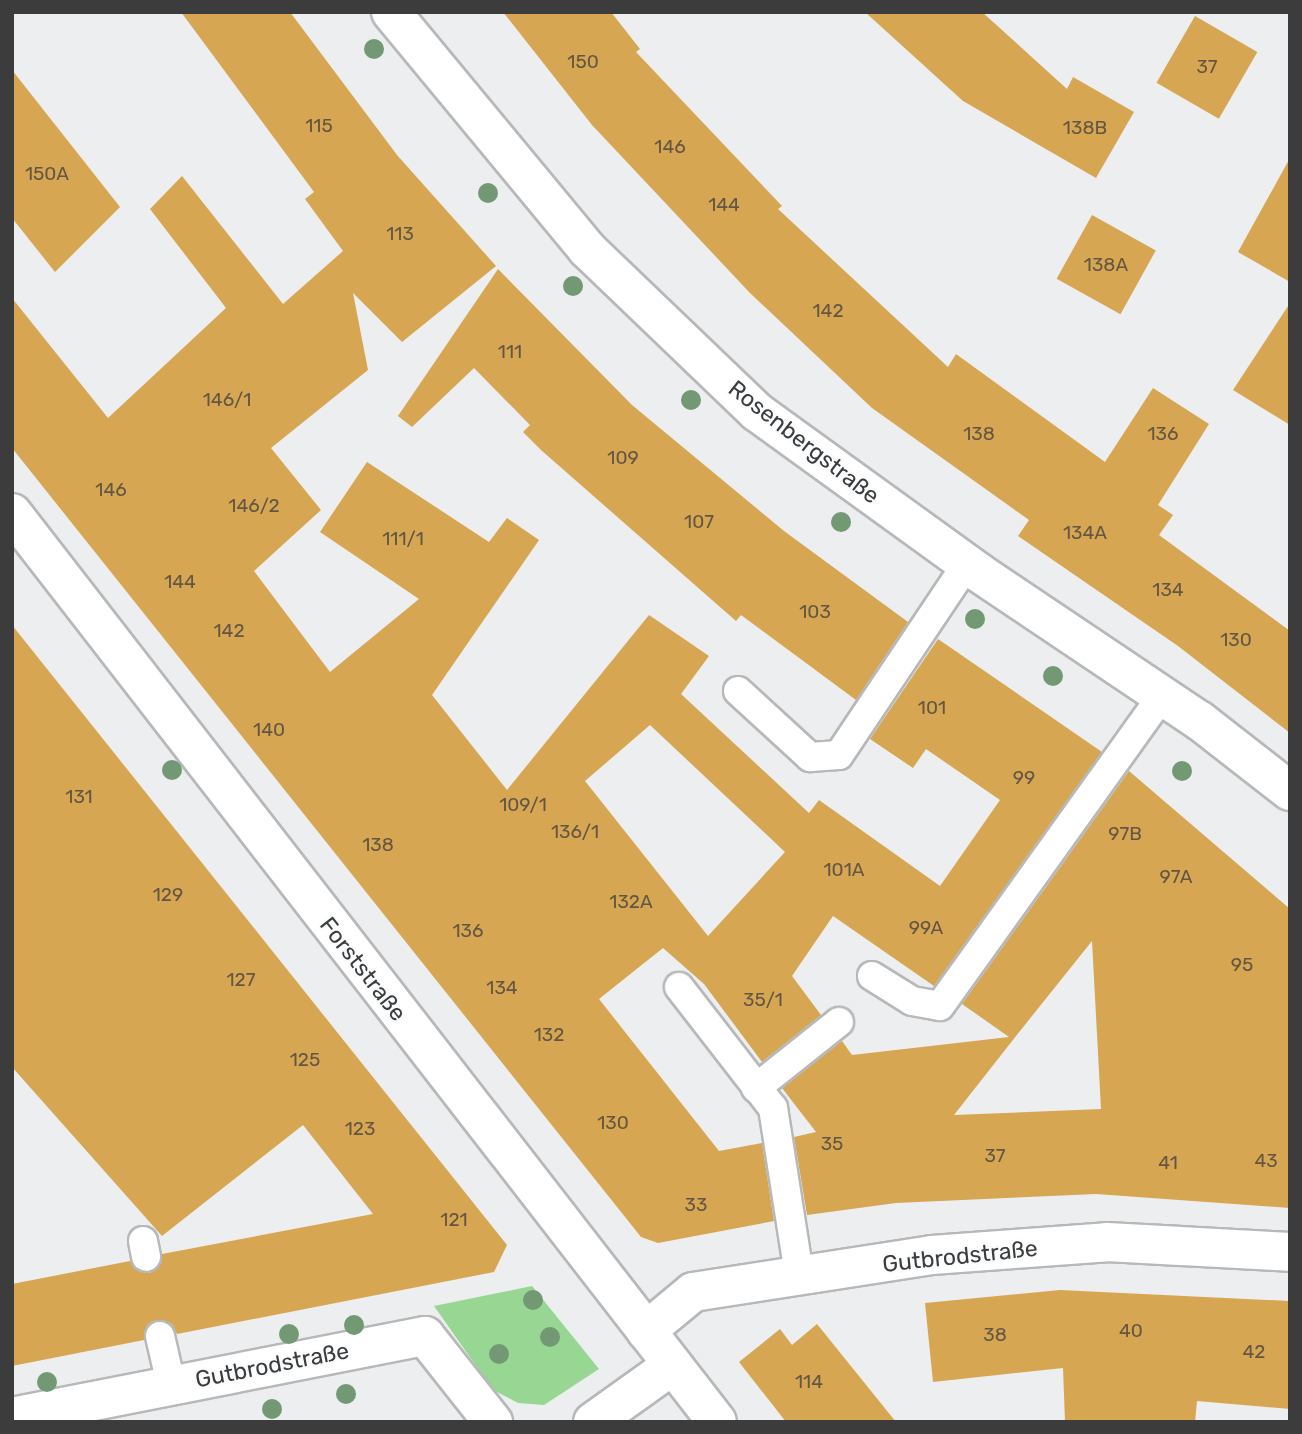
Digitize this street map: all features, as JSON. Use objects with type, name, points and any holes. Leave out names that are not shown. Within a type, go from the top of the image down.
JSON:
[{"type":"street","name":"Rosenbergstraße","points":[[391,12],[587,248],[757,411],[967,564],[1162,696],[1290,791]]},
{"type":"street","name":"Forststraße","points":[[12,513],[717,1422]]},
{"type":"street","name":"Gutbrodstraße","points":[[646,1331],[693,1292],[932,1255],[1107,1242],[1290,1252]]},
{"type":"street","name":"Gutbrodstraße","points":[[12,1417],[425,1336],[494,1422]]},
{"type":"street","points":[[593,1422],[673,1365]]},
{"type":"lane","points":[[738,691],[810,757],[839,755],[967,564]]},
{"type":"lane","points":[[872,976],[912,1001],[940,1006],[1162,696]]},
{"type":"lane","points":[[679,987],[773,1108],[799,1275]]},
{"type":"lane","points":[[756,1088],[839,1022]]},
{"type":"lane","points":[[160,1336],[171,1384]]},
{"type":"green space","points":[[532,1286],[599,1369],[544,1405],[518,1403],[493,1390],[434,1306]]},
{"type":"building","points":[[181,12],[290,12],[397,155],[496,266],[402,342],[353,293],[368,370],[271,448],[321,510],[254,571],[330,672],[419,599],[320,532],[367,462],[489,542],[507,518],[539,540],[432,695],[507,790],[649,615],[709,656],[681,694],[809,813],[819,800],[940,886],[1000,800],[926,749],[913,768],[870,739],[938,639],[1102,752],[934,986],[833,916],[792,976],[821,1015],[762,1062],[704,984],[663,948],[599,999],[719,1151],[762,1143],[774,1221],[658,1243],[641,1237],[12,448],[12,298],[108,418],[226,308],[150,209],[182,176],[283,304],[343,251],[305,199],[314,192]],"holes":[[[650,725],[785,852],[708,936],[585,781]]]},
{"type":"building","points":[[503,12],[611,12],[640,49],[636,52],[782,206],[778,209],[948,367],[956,354],[1105,462],[1153,388],[1209,424],[1158,505],[1173,515],[1159,535],[1290,631],[1290,733],[1178,646],[1018,536],[1029,520],[872,408],[750,293],[592,125]]},
{"type":"building","points":[[865,12],[982,12],[1067,89],[1073,77],[1134,112],[1096,178],[963,101]]},
{"type":"building","points":[[1195,16],[1257,52],[1219,119],[1156,83]]},
{"type":"building","points":[[12,70],[120,207],[55,272],[12,218]]},
{"type":"building","points":[[1290,158],[1290,282],[1238,252]]},
{"type":"building","points":[[1092,215],[1156,250],[1120,314],[1057,279]]},
{"type":"building","points":[[498,269],[632,405],[784,531],[908,622],[856,700],[741,615],[736,621],[541,450],[523,432],[530,425],[474,368],[412,427],[398,416]]},
{"type":"building","points":[[1290,303],[1290,425],[1233,390]]},
{"type":"building","points":[[12,625],[507,1245],[494,1272],[177,1334],[172,1324],[157,1320],[148,1324],[144,1340],[12,1366],[12,1284],[130,1261],[140,1272],[150,1273],[161,1263],[162,1254],[373,1214],[303,1125],[162,1236],[12,1067]]},
{"type":"building","points":[[1129,771],[1290,909],[1290,1208],[1096,1194],[896,1203],[807,1215],[794,1137],[816,1132],[782,1088],[842,1041],[852,1055],[1009,1037],[962,1004]],"holes":[[[1092,941],[1101,1109],[954,1115]]]},
{"type":"building","points":[[1060,1290],[1290,1301],[1290,1409],[1197,1401],[1195,1422],[1065,1422],[1063,1368],[933,1382],[925,1303]]},
{"type":"building","points":[[817,1324],[896,1422],[786,1422],[739,1362],[780,1329],[792,1345]]}]
